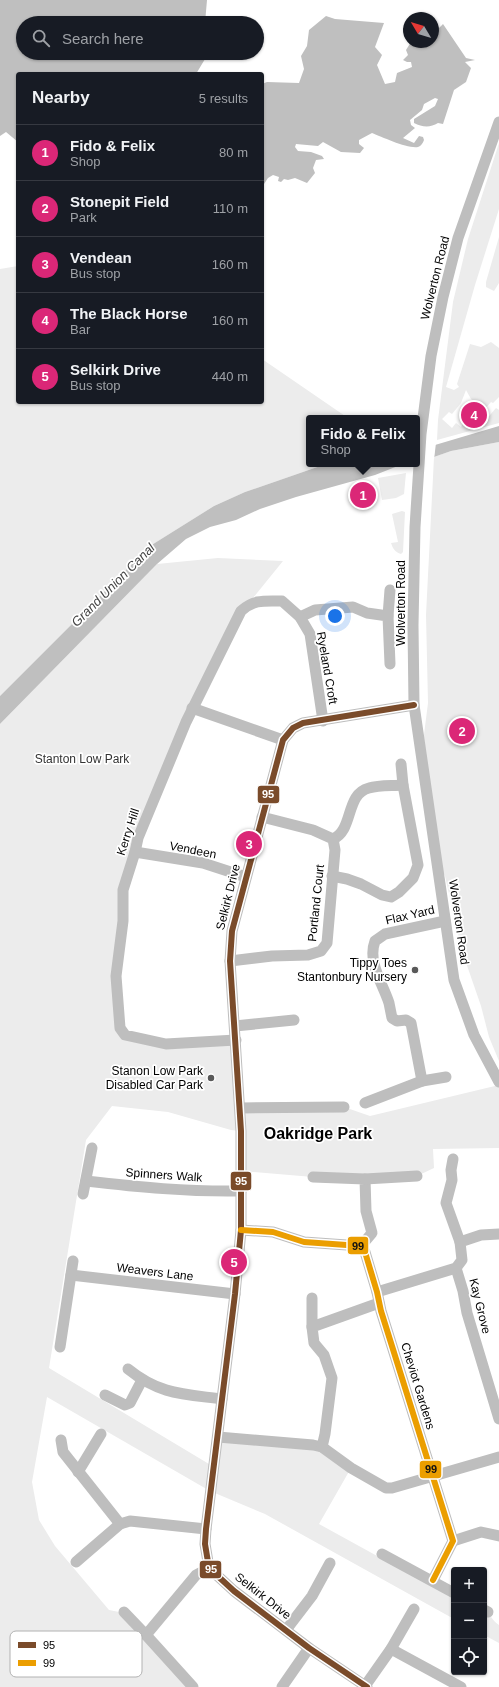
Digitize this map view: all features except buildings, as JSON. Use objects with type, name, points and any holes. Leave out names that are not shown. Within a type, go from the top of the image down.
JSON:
[{"type":"street","name":"Wolverton Road","points":[[420,447],[431,356],[443,297],[458,238],[499,122]]},
{"type":"street","name":"Wolverton Road","points":[[418,467],[414,565],[414,705],[454,980],[474,1035],[499,1082]]},
{"type":"street","points":[[390,590],[388,616],[390,664]]},
{"type":"street","name":"Kerry Hill","points":[[236,1040],[166,1044],[125,1035],[120,1028],[116,976],[123,920],[123,890],[140,831],[192,708],[241,611],[248,604],[257,601],[282,601],[300,617]]},
{"type":"street","points":[[300,617],[315,610],[353,607],[367,613],[388,616]]},
{"type":"street","name":"Ryeland Croft","points":[[300,617],[310,634],[323,720]]},
{"type":"street","name":"Selkirk Drive","points":[[366,1686],[309,1648],[234,1591],[209,1568],[205,1544],[206,1529],[235,1294],[241,1230],[242,1191],[240,1108],[230,962],[232,931],[283,740],[293,728],[303,723],[414,705]]},
{"type":"street","points":[[192,708],[283,740]]},
{"type":"street","points":[[332,876],[347,879],[361,884],[382,895],[391,897],[402,890],[413,878],[418,865],[403,785],[401,764]]},
{"type":"street","points":[[262,817],[324,833],[333,839],[340,836],[344,830],[355,800],[361,792],[368,788],[403,785]]},
{"type":"street","name":"Portland Court","points":[[230,962],[272,956],[308,955],[322,952],[327,943],[335,850],[333,839]]},
{"type":"street","name":"Vendeen","points":[[135,852],[203,863],[246,877]]},
{"type":"street","name":"Flax Yard","points":[[422,1081],[411,1023],[406,1020],[397,1021],[392,1018],[388,1002],[378,979],[373,956],[373,945],[375,941],[385,934],[445,921]]},
{"type":"street","points":[[235,1026],[294,1020]]},
{"type":"street","points":[[365,1103],[422,1081],[446,1077]]},
{"type":"street","points":[[240,1108],[344,1107]]},
{"type":"street","points":[[83,1194],[92,1148]]},
{"type":"street","points":[[312,1326],[378,1297],[456,1268],[462,1260],[460,1242],[446,1203],[452,1180],[451,1170],[453,1159]]},
{"type":"street","points":[[313,1177],[365,1179],[417,1176]]},
{"type":"street","points":[[241,1230],[273,1232],[304,1242],[361,1246],[372,1233],[366,1212],[365,1179]]},
{"type":"street","name":"Spinners Walk","points":[[86,1181],[166,1190],[201,1192],[242,1191]]},
{"type":"street","points":[[460,1242],[482,1235],[499,1234]]},
{"type":"street","name":"Cheviot Gardens","points":[[361,1246],[365,1252],[432,1477],[453,1540]]},
{"type":"street","points":[[60,1347],[73,1261]]},
{"type":"street","name":"Kay Grove","points":[[456,1268],[463,1291],[467,1313],[499,1419]]},
{"type":"street","name":"Weavers Lane","points":[[71,1275],[235,1294]]},
{"type":"street","points":[[312,1298],[312,1326],[314,1343],[324,1355],[332,1378],[322,1447]]},
{"type":"street","points":[[128,1369],[142,1380],[167,1392],[222,1399]]},
{"type":"street","points":[[105,1395],[125,1406],[130,1403],[142,1380]]},
{"type":"street","points":[[78,1472],[101,1434]]},
{"type":"street","points":[[218,1438],[313,1445],[322,1447],[351,1468],[386,1488],[392,1488],[499,1457]]},
{"type":"street","points":[[61,1440],[62,1452],[120,1524]]},
{"type":"street","points":[[76,1561],[120,1524],[130,1521],[206,1529]]},
{"type":"street","points":[[433,1580],[453,1540],[481,1532],[499,1536]]},
{"type":"street","points":[[382,1554],[433,1580],[451,1591]]},
{"type":"street","points":[[286,1630],[312,1596],[330,1563]]},
{"type":"street","points":[[146,1634],[196,1575],[209,1568]]},
{"type":"street","points":[[366,1686],[414,1609]]},
{"type":"street","points":[[124,1612],[146,1634],[193,1687]]},
{"type":"street","points":[[282,1687],[309,1648]]},
{"type":"street","points":[[390,1649],[461,1687]]},
{"type":"green space","points":[[499,143],[499,209],[475,285],[446,387],[454,390],[459,387],[457,384],[470,344],[481,347],[491,342],[499,348],[499,397],[493,403],[491,402],[484,410],[471,399],[466,390],[461,403],[452,414],[449,412],[442,419],[452,428],[456,423],[461,427],[464,422],[471,428],[474,424],[479,428],[496,408],[499,410],[499,423],[437,440],[438,420],[453,302],[468,239]]},
{"type":"green space","points":[[499,237],[499,283],[494,291],[486,287],[486,282]]},
{"type":"green space","points":[[16,266],[16,404],[264,404],[264,360],[344,415],[306,415],[306,467],[317,467],[245,492],[214,506],[150,546],[0,696],[0,269]]},
{"type":"green space","points":[[499,442],[499,1061],[489,1037],[481,1006],[462,951],[445,876],[436,858],[421,758],[428,703],[426,615],[434,457],[451,451]]},
{"type":"green space","points":[[406,473],[404,494],[396,498],[382,500],[378,478]]},
{"type":"green space","points":[[402,511],[405,512],[403,552],[401,554],[394,550],[391,543],[398,542],[392,514]]},
{"type":"green space","name":"Stanton Low Park","points":[[218,558],[283,561],[248,604],[196,702],[123,890],[120,1028],[166,1044],[236,1040],[241,1108],[344,1107],[370,1116],[499,1085],[499,1148],[433,1149],[434,1168],[417,1176],[313,1177],[241,1171],[241,1131],[231,1130],[168,1112],[112,1106],[86,1140],[49,1368],[214,1467],[218,1437],[313,1445],[351,1468],[319,1524],[379,1557],[451,1592],[451,1617],[265,1514],[210,1491],[47,1397],[32,1482],[39,1520],[55,1546],[109,1610],[124,1613],[141,1631],[10,1631],[10,1677],[142,1677],[142,1632],[193,1687],[0,1687],[0,724],[157,564]]},
{"type":"green space","points":[[487,1612],[499,1625],[499,1643],[487,1637]]},
{"type":"water","points":[[0,0],[207,0],[206,16],[16,16],[16,60],[204,60],[197,72],[16,72],[16,140],[6,132],[0,136]]},
{"type":"water","points":[[326,16],[335,19],[384,23],[375,47],[382,55],[377,65],[385,84],[395,82],[397,73],[412,67],[411,62],[403,60],[408,55],[406,50],[407,48],[439,48],[439,28],[443,24],[466,58],[475,60],[465,62],[471,68],[466,82],[454,90],[443,124],[438,123],[432,126],[426,126],[414,123],[414,119],[435,106],[438,99],[435,98],[424,104],[422,110],[410,120],[411,125],[415,128],[403,138],[414,143],[419,136],[423,137],[424,141],[419,147],[402,145],[372,133],[359,140],[359,144],[364,148],[360,153],[341,152],[323,142],[318,146],[296,144],[295,147],[298,151],[311,152],[322,156],[324,159],[316,160],[313,168],[315,173],[307,183],[295,178],[288,180],[284,179],[281,182],[278,181],[279,177],[273,175],[268,178],[264,184],[264,83],[299,83],[304,69],[301,56],[307,46],[309,30]]},
{"type":"water","points":[[499,426],[499,442],[451,451],[434,457],[435,445]]},
{"type":"water","name":"Grand Union Canal","points":[[317,467],[395,467],[375,475],[296,497],[260,509],[236,520],[210,527],[186,539],[157,564],[0,724],[0,696],[150,546],[214,506],[245,492]]},
{"type":"pier","points":[[423,443],[436,443],[434,459],[420,461],[420,452]]},
{"type":"transit line","name":"95","points":[[367,1687],[309,1648],[234,1591],[209,1568],[205,1544],[206,1529],[235,1294],[241,1230],[241,1131],[230,961],[232,931],[283,740],[293,728],[303,723],[414,705]]},
{"type":"transit line","name":"99","points":[[241,1230],[273,1232],[304,1242],[361,1246],[365,1252],[381,1311],[453,1541],[433,1580]]},
{"type":"place","name":"The Black Horse","points":[[474,415]]},
{"type":"place","name":"Fido & Felix","points":[[363,495]]},
{"type":"place","name":"Stonepit Field","points":[[462,731]]},
{"type":"place","name":"Vendean","points":[[249,844]]},
{"type":"place","name":"Tippy Toes Stantonbury Nursery","points":[[415,970]]},
{"type":"place","name":"Stanon Low Park Disabled Car Park","points":[[211,1078]]},
{"type":"place","name":"Selkirk Drive","points":[[234,1262]]},
{"type":"district","name":"Oakridge Park","points":[[318,1133]]}]
